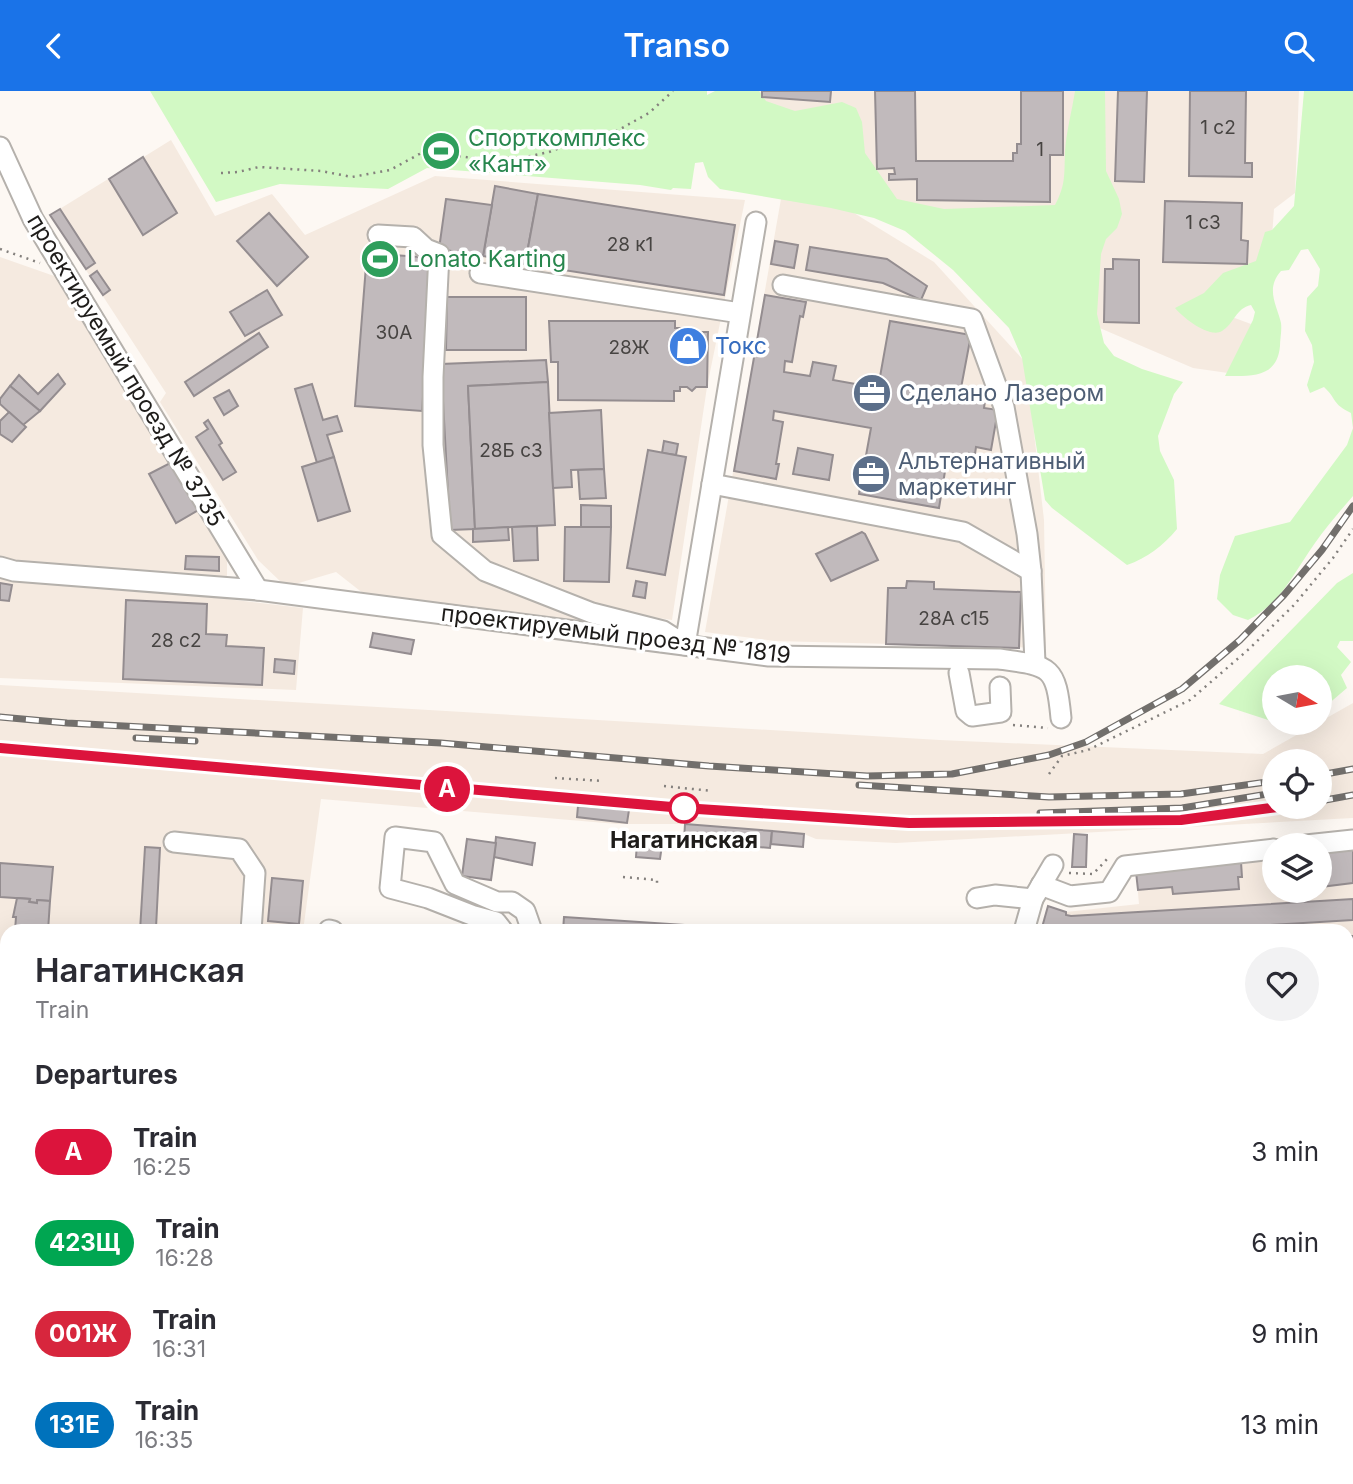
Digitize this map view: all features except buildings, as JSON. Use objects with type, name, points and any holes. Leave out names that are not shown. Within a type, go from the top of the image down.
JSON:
[{"type":"street","name":"проектируемый проезд № 3735","points":[[0,147],[33,219],[258,590]]},
{"type":"street","points":[[378,235],[413,237],[426,249],[439,254],[433,377],[433,445],[442,535],[485,571],[592,613],[663,631],[685,645],[756,222]]},
{"type":"street","points":[[480,273],[740,313]]},
{"type":"street","points":[[783,285],[972,319],[1004,407],[1027,534],[1035,663],[1048,670],[1058,687],[1055,723]]},
{"type":"street","points":[[712,484],[963,532],[1031,572]]},
{"type":"street","name":"проектируемый проезд № 1819","points":[[0,567],[14,571],[258,590],[769,656],[999,659],[1035,663]]},
{"type":"street","points":[[959,673],[968,713],[972,716],[1001,712],[1000,687]]},
{"type":"street","points":[[498,924],[428,898],[390,888],[395,837],[434,842],[455,884],[497,902],[512,902],[525,911],[530,924]]},
{"type":"street","points":[[1332,842],[1353,840]]},
{"type":"street","points":[[174,842],[239,849],[255,873],[251,924]]},
{"type":"street","points":[[977,898],[1037,892],[1070,896],[1109,892],[1125,866],[1262,850]]},
{"type":"street","points":[[1026,924],[1037,892],[1053,865]]},
{"type":"path","points":[[221,173],[259,167],[321,171],[352,177],[390,170],[425,151],[472,158],[522,158],[613,133],[649,113],[673,91]]},
{"type":"path","points":[[0,249],[65,272]]},
{"type":"path","points":[[1049,774],[1062,756],[1088,750],[1189,700],[1249,649],[1294,604],[1333,558],[1353,529]]},
{"type":"path","points":[[1001,712],[1016,726],[1055,723]]},
{"type":"path","points":[[555,778],[603,781]]},
{"type":"path","points":[[664,786],[712,791]]},
{"type":"path","points":[[628,835],[668,840]]},
{"type":"path","points":[[623,877],[657,880],[657,883]]},
{"type":"shaded area","points":[[741,91],[1299,91],[1295,193],[1274,209],[1270,265],[1232,317],[1251,324],[1235,374],[1193,368],[1053,308]]},
{"type":"shaded area","points":[[171,140],[215,216],[272,194],[305,235],[435,176],[745,200],[707,387],[672,620],[607,610],[600,627],[364,594],[336,572],[292,585],[282,583],[258,560],[160,402],[166,393],[50,215]]},
{"type":"shaded area","points":[[781,199],[836,202],[934,262],[1026,363],[1044,520],[1046,648],[775,641],[705,632]]},
{"type":"shaded area","points":[[0,257],[57,277],[174,461],[227,560],[227,578],[14,562],[13,581],[168,592],[303,608],[296,690],[0,678]]},
{"type":"shaded area","points":[[0,685],[940,740],[1262,754],[1262,819],[1332,819],[1332,749],[1272,749],[1297,735],[1332,735],[1332,715],[1353,703],[1353,818],[896,843],[816,839],[804,834],[685,824],[617,824],[321,799],[304,924],[0,924]]},
{"type":"shaded area","points":[[1353,847],[1353,924],[1043,924],[1048,906],[1066,912],[1139,904],[1136,872],[1262,857],[1262,903],[1332,903],[1332,850]]},
{"type":"green space","points":[[150,91],[707,91],[707,95],[715,91],[759,91],[766,101],[795,111],[842,102],[856,108],[862,122],[865,153],[897,199],[944,209],[1055,205],[1063,185],[1065,152],[1075,91],[1105,91],[1106,171],[1119,199],[1122,214],[1117,228],[1106,239],[1101,254],[1097,314],[1104,343],[1114,356],[1142,369],[1183,382],[1174,394],[1158,436],[1160,451],[1174,480],[1177,529],[1154,551],[1127,565],[1052,508],[1045,500],[1022,358],[1009,328],[953,270],[905,231],[874,218],[831,208],[720,189],[708,177],[703,162],[695,163],[691,189],[671,190],[640,185],[427,168],[388,189],[280,184],[216,202]]},
{"type":"green space","points":[[1304,91],[1353,91],[1353,428],[1351,413],[1338,404],[1324,387],[1310,393],[1307,385],[1314,362],[1312,345],[1305,331],[1307,298],[1318,286],[1320,269],[1308,249],[1301,250],[1289,270],[1281,271],[1274,284],[1274,297],[1281,323],[1280,346],[1274,365],[1268,370],[1253,375],[1225,376],[1253,320],[1255,312],[1251,305],[1242,309],[1226,328],[1217,333],[1197,326],[1175,308],[1204,293],[1223,273],[1256,261],[1265,232],[1272,230],[1294,206]]},
{"type":"green space","points":[[1353,428],[1353,496],[1270,605],[1248,620],[1233,615],[1217,599],[1220,575],[1235,536],[1290,522],[1347,445]]},
{"type":"green space","points":[[1353,573],[1353,641],[1340,641],[1337,647],[1351,662],[1341,675],[1347,688],[1332,701],[1332,665],[1262,665],[1262,718],[1219,704],[1337,583]]},
{"type":"railway","points":[[0,717],[441,743],[709,766],[867,776],[952,774],[1049,755],[1086,742],[1182,689],[1240,640],[1284,595],[1322,550],[1353,506]]},
{"type":"railway","points":[[136,738],[195,741]]},
{"type":"railway","points":[[0,748],[683,808],[909,823],[1181,820],[1262,809]]},
{"type":"railway","points":[[1332,773],[1353,769]]},
{"type":"railway","points":[[859,785],[1049,797],[1181,794],[1262,783]]},
{"type":"railway","points":[[1040,813],[1182,808],[1262,795]]},
{"type":"railway","points":[[1332,799],[1353,795]]},
{"type":"train","name":"A","points":[[0,748],[683,808],[909,823],[1181,820],[1262,809]]},
{"type":"place","name":"Спорткомплекс «Кант»","points":[[441,151]]},
{"type":"place","name":"Lonato Karting","points":[[380,259]]},
{"type":"place","name":"Токс","points":[[688,346]]},
{"type":"place","name":"Сделано Лазером","points":[[872,393]]},
{"type":"place","name":"Альтернативный маркетинг","points":[[871,474]]},
{"type":"place","name":"Нагатинская","points":[[684,808]]}]
